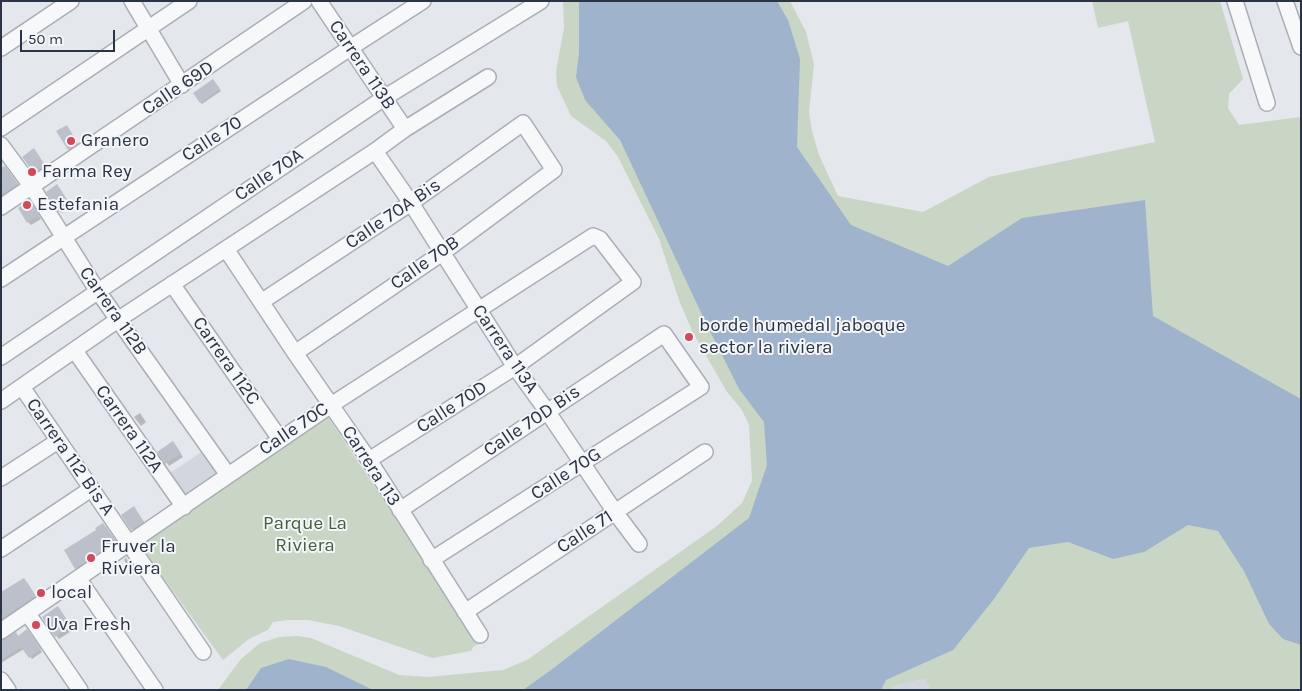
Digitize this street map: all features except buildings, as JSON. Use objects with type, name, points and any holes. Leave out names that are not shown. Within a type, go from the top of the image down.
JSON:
[{"type":"street","points":[[1,48],[72,1]]},
{"type":"street","points":[[132,1],[182,86]]},
{"type":"street","points":[[1,128],[189,1]]},
{"type":"street","name":"Calle 69D","points":[[1,207],[182,86],[304,1]]},
{"type":"street","name":"Carrera 113B","points":[[319,1],[405,129]]},
{"type":"street","name":"Calle 70","points":[[1,279],[423,1]]},
{"type":"street","name":"Calle 70A","points":[[1,357],[97,290],[384,98],[541,1]]},
{"type":"street","points":[[1235,1],[1267,103]]},
{"type":"street","points":[[1285,1],[1298,28],[1301,48]]},
{"type":"street","name":"Calle 70A","points":[[1,401],[119,319],[375,151],[405,129],[488,77]]},
{"type":"street","name":"Calle 70B","points":[[294,353],[442,253],[554,170],[523,123]]},
{"type":"street","name":"Calle 70A Bis","points":[[261,302],[411,203],[523,123]]},
{"type":"street","name":"Carrera 112B","points":[[1,145],[32,187],[97,290],[228,474]]},
{"type":"street","name":"Carrera 113A","points":[[375,151],[411,203],[515,366],[639,544]]},
{"type":"street","name":"Calle 70D","points":[[369,460],[515,366],[633,282],[600,239],[593,236]]},
{"type":"street","name":"Calle 70C","points":[[1,631],[280,439],[593,236]]},
{"type":"street","name":"Carrera 113","points":[[226,249],[294,353],[369,460],[480,635]]},
{"type":"street","name":"Carrera 112C","points":[[172,284],[280,439]]},
{"type":"street","name":"Calle 70G","points":[[431,560],[701,387],[664,334]]},
{"type":"street","name":"Calle 70D Bis","points":[[400,510],[664,334]]},
{"type":"street","name":"Carrera 112A","points":[[75,351],[184,506]]},
{"type":"street","name":"Carrera 112 Bis A","points":[[22,387],[203,652]]},
{"type":"street","points":[[1,478],[58,441]]},
{"type":"street","name":"Calle 71","points":[[465,612],[705,452]]},
{"type":"street","points":[[1,549],[92,489]]},
{"type":"street","points":[[78,578],[155,690]]},
{"type":"street","points":[[28,614],[80,690]]},
{"type":"street","points":[[1,680],[8,690]]},
{"type":"shaded area","points":[[203,451],[219,476],[183,499],[167,475]]},
{"type":"shaded area","points":[[924,679],[931,690],[891,690],[894,686]]},
{"type":"green space","points":[[563,1],[790,1],[806,32],[814,64],[809,112],[812,131],[819,155],[838,196],[923,212],[989,177],[1155,142],[1128,21],[1098,28],[1092,1],[1220,1],[1243,79],[1229,94],[1228,108],[1239,125],[1301,117],[1301,690],[931,690],[924,679],[894,686],[891,690],[218,690],[240,660],[260,643],[279,637],[297,636],[311,638],[399,675],[428,677],[503,670],[527,660],[717,526],[742,503],[752,481],[749,425],[742,410],[727,392],[692,331],[679,300],[659,239],[618,157],[606,141],[571,116],[557,86],[556,71],[564,28]]},
{"type":"green space","name":"Parque La Riviera","points":[[331,405],[328,417],[480,644],[474,646],[471,651],[432,658],[339,626],[308,620],[288,620],[273,622],[268,630],[249,639],[223,660],[140,546],[216,491],[286,445]]},
{"type":"water","points":[[579,1],[777,1],[788,20],[800,59],[797,147],[851,225],[948,266],[1022,218],[1145,200],[1153,316],[1301,399],[1301,645],[1283,639],[1269,624],[1244,571],[1218,531],[1188,525],[1144,552],[1113,559],[1068,542],[1029,548],[994,599],[953,650],[886,680],[881,690],[523,690],[749,518],[767,465],[764,422],[739,389],[620,140],[585,100],[576,77],[579,53]]},
{"type":"water","points":[[289,659],[326,667],[373,690],[246,690],[261,668]]},
{"type":"place","name":"Granero","points":[[71,141]]},
{"type":"place","name":"Farma Rey","points":[[32,172]]},
{"type":"place","name":"Estefania","points":[[27,205]]},
{"type":"place","name":"borde humedal jaboque sector la riviera","points":[[689,337]]},
{"type":"place","name":"Fruver la Riviera","points":[[91,558]]},
{"type":"place","name":"local","points":[[41,593]]},
{"type":"place","name":"Uva Fresh","points":[[36,625]]}]
